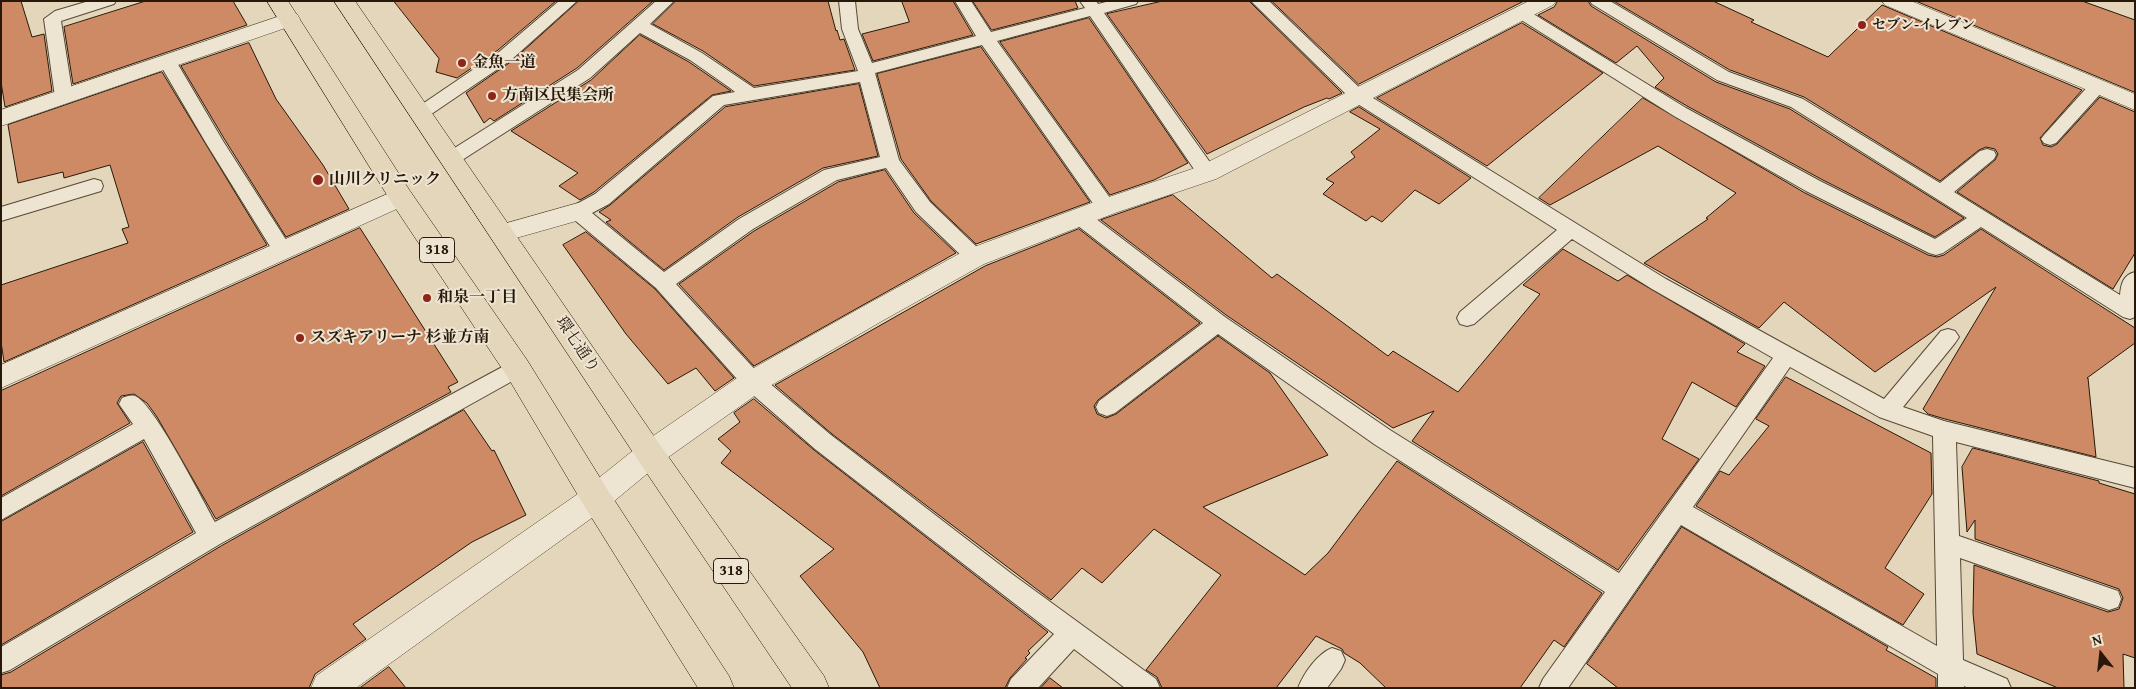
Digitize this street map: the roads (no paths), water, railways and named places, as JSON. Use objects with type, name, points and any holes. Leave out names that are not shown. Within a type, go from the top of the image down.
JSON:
[{"type":"main road","name":"環七通り","points":[[344,1],[452,158],[650,454],[812,688]]},
{"type":"main road","name":"318","points":[[283,10],[401,197],[517,368],[596,498],[717,688]]},
{"type":"street","points":[[328,688],[596,498],[650,454],[753,382],[975,258],[1080,217],[1207,173],[1546,1]]},
{"type":"street","points":[[1892,1],[2135,103]]},
{"type":"street","points":[[1,118],[167,61],[283,10]]},
{"type":"street","points":[[1,377],[401,197]]},
{"type":"street","points":[[502,233],[578,212]]},
{"type":"lane","points":[[64,97],[52,19],[61,14],[108,1]]},
{"type":"lane","points":[[421,113],[505,56],[569,1]]},
{"type":"lane","points":[[452,158],[584,74],[666,1]]},
{"type":"lane","points":[[848,1],[850,29],[867,72],[890,161],[923,207],[975,258]]},
{"type":"lane","points":[[963,1],[986,38],[1106,208]]},
{"type":"lane","points":[[1130,1],[1091,6],[867,72],[718,100],[602,199],[578,212],[663,283],[753,382],[831,448],[1072,633],[1147,688]]},
{"type":"lane","points":[[1259,1],[1358,97],[1659,284],[1887,412],[1944,430],[2135,478]]},
{"type":"lane","points":[[1598,1],[1723,76],[1797,103],[2130,311],[2132,285],[2135,279]]},
{"type":"lane","points":[[1091,6],[1207,173]]},
{"type":"lane","points":[[1521,13],[1688,116],[1813,186],[1936,248],[1981,218]]},
{"type":"lane","points":[[638,25],[678,44],[714,66],[750,94]]},
{"type":"lane","points":[[167,61],[283,251]]},
{"type":"lane","points":[[2050,139],[2097,87]]},
{"type":"lane","points":[[1941,192],[1987,155]]},
{"type":"lane","points":[[663,283],[746,224],[831,175],[890,161]]},
{"type":"lane","points":[[1,214],[94,186]]},
{"type":"lane","points":[[1080,217],[1218,323],[1382,437],[1621,588]]},
{"type":"lane","points":[[1467,318],[1571,229]]},
{"type":"lane","points":[[1107,407],[1218,323]]},
{"type":"lane","points":[[1887,412],[1948,337]]},
{"type":"lane","points":[[1552,688],[1786,356]]},
{"type":"lane","points":[[1,661],[211,537],[517,368]]},
{"type":"lane","points":[[130,404],[148,426],[211,537]]},
{"type":"lane","points":[[1,510],[148,426]]},
{"type":"lane","points":[[1944,430],[1950,677]]},
{"type":"lane","points":[[1676,510],[1950,677],[1998,688]]},
{"type":"lane","points":[[1946,543],[2109,599]]},
{"type":"lane","points":[[1020,688],[1072,633]]},
{"type":"lane","points":[[1312,688],[1332,660]]},
{"type":"place","name":"セブン-イレブン","points":[[1862,25]]},
{"type":"place","name":"金魚一道","points":[[462,63]]},
{"type":"place","name":"方南区民集会所","points":[[492,96]]},
{"type":"place","name":"山川クリニック","points":[[318,180]]},
{"type":"place","name":"和泉一丁目","points":[[427,298]]},
{"type":"place","name":"スズキアリーナ 杉並方南","points":[[300,338]]}]
